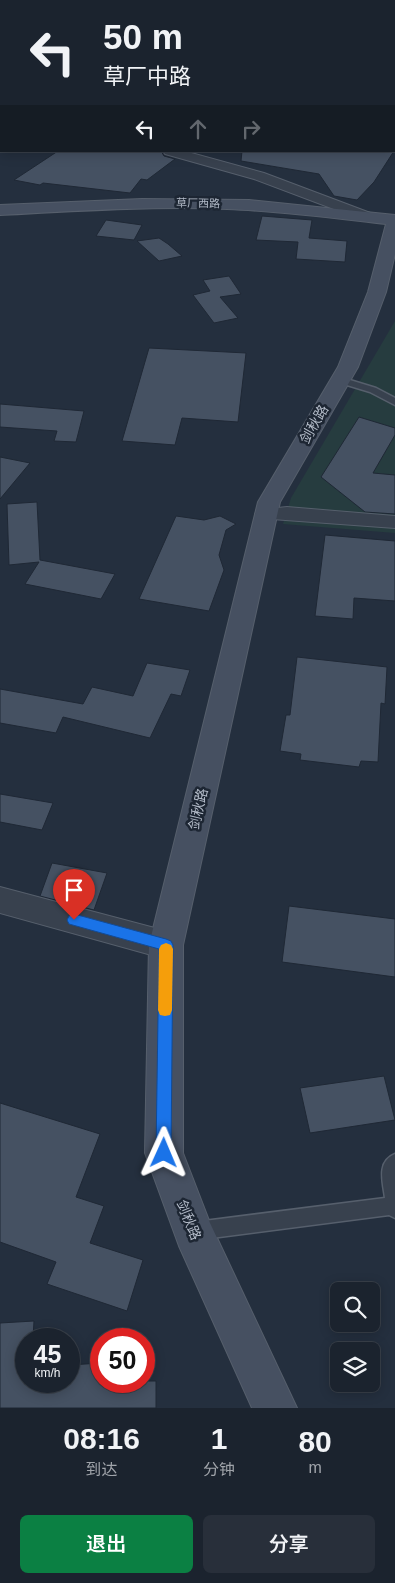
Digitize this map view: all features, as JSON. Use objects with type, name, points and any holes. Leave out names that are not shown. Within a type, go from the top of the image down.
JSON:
[{"type":"main road","name":"草厂西路","points":[[0,210],[158,203],[230,204],[388,219]]},
{"type":"main road","name":"剑秋路","points":[[275,1408],[193,1232],[164,1153],[166,945],[269,502],[348,367],[377,292],[388,219]]},
{"type":"street","points":[[172,152],[259,176],[388,219]]},
{"type":"street","points":[[266,514],[287,513],[395,522]]},
{"type":"street","points":[[0,900],[166,945]]},
{"type":"lane","points":[[340,380],[373,390],[395,402]]},
{"type":"lane","points":[[193,1232],[394,1208],[390,1170],[395,1163]]},
{"type":"green space","points":[[395,321],[395,533],[283,524],[291,498]]},
{"type":"building","points":[[56,152],[162,152],[164,156],[175,159],[147,180],[141,179],[130,193],[43,183],[40,185],[14,180]]},
{"type":"building","points":[[242,152],[393,152],[374,182],[357,200],[334,196],[319,174],[241,161]]},
{"type":"building","points":[[262,216],[312,220],[309,238],[347,241],[345,262],[296,259],[298,242],[256,240]]},
{"type":"building","points":[[106,220],[142,225],[134,240],[96,236]]},
{"type":"building","points":[[159,238],[182,256],[159,261],[137,241]]},
{"type":"building","points":[[229,276],[241,294],[220,297],[238,318],[214,323],[193,295],[210,291],[203,280]]},
{"type":"building","points":[[149,348],[246,353],[238,422],[182,418],[175,445],[122,441]]},
{"type":"building","points":[[0,404],[84,411],[76,442],[54,441],[57,431],[0,427]]},
{"type":"building","points":[[359,417],[395,428],[395,435],[373,473],[395,475],[395,514],[365,512],[321,477]]},
{"type":"building","points":[[0,457],[30,463],[0,499]]},
{"type":"building","points":[[37,502],[40,560],[115,574],[101,599],[25,584],[39,562],[9,565],[7,504]]},
{"type":"building","points":[[176,516],[204,520],[220,516],[236,524],[226,530],[219,555],[224,570],[209,611],[139,599]]},
{"type":"building","points":[[325,535],[395,541],[395,601],[354,598],[353,619],[315,616]]},
{"type":"building","points":[[297,657],[387,667],[385,704],[381,703],[378,762],[361,761],[359,767],[300,760],[301,754],[280,751],[286,715],[290,715]]},
{"type":"building","points":[[147,663],[190,670],[181,696],[171,694],[150,738],[63,717],[56,733],[0,723],[0,689],[83,704],[92,687],[133,696]]},
{"type":"building","points":[[0,794],[53,803],[42,830],[0,822]]},
{"type":"building","points":[[52,863],[107,873],[94,910],[40,896]]},
{"type":"building","points":[[289,906],[395,919],[395,977],[282,962]]},
{"type":"building","points":[[384,1076],[395,1120],[310,1133],[300,1088]]},
{"type":"building","points":[[0,1103],[100,1134],[76,1197],[104,1206],[90,1243],[143,1260],[127,1311],[47,1284],[56,1262],[0,1242]]},
{"type":"building","points":[[34,1321],[34,1328],[15,1328],[15,1393],[80,1393],[80,1364],[90,1364],[90,1393],[155,1393],[156,1381],[156,1408],[0,1408],[0,1323]]},
{"type":"slow traffic","points":[[165,1010],[166,949]]},
{"type":"route","points":[[74,920],[166,945],[164,1153]]}]
